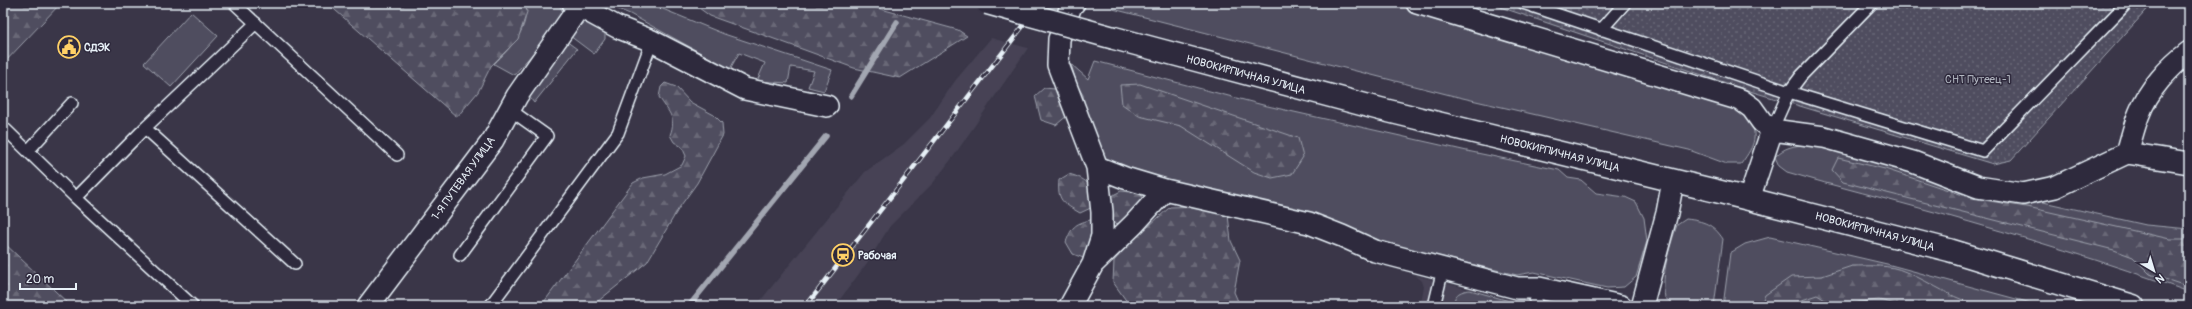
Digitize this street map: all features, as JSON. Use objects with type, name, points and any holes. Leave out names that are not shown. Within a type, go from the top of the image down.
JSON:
[{"type":"main road","name":"НОВОКИРПИЧНАЯ УЛИЦА","points":[[987,3],[1380,109],[1673,181],[1749,198],[1949,250],[2133,306]]},
{"type":"street","points":[[1070,306],[1093,264],[1102,236],[1102,212],[1097,167],[1058,65],[1059,39],[1071,6],[1074,3]]},
{"type":"street","points":[[1417,3],[1741,100],[1752,108],[1762,122],[1772,130],[1824,137],[1913,162],[1978,187],[2022,194],[2055,188],[2127,153],[2189,163]]},
{"type":"street","points":[[576,5],[617,27],[652,41],[745,89],[827,106]]},
{"type":"street","name":"1-Я ПУТЕВАЯ УЛИЦА","points":[[368,306],[493,140],[509,109],[576,5]]},
{"type":"street","points":[[2127,153],[2139,114],[2152,90],[2189,52]]},
{"type":"street","points":[[1749,198],[1772,130]]},
{"type":"street","points":[[1097,167],[1125,178],[1164,190],[1309,224],[1342,236],[1374,252],[1517,288],[1536,297],[1611,305]]},
{"type":"street","points":[[1642,306],[1667,213],[1673,181]]},
{"type":"street","points":[[1093,264],[1164,190]]},
{"type":"lane","points":[[234,3],[397,155]]},
{"type":"lane","points":[[1523,3],[1789,92],[1983,151],[2127,3]]},
{"type":"lane","points":[[1600,30],[1625,3]]},
{"type":"lane","points":[[1772,130],[1789,92],[1801,76],[1872,3]]},
{"type":"lane","points":[[76,198],[145,128],[256,23]]},
{"type":"lane","points":[[490,306],[618,134],[652,41]]},
{"type":"lane","points":[[28,151],[72,103]]},
{"type":"lane","points":[[460,255],[547,136],[509,109]]},
{"type":"lane","points":[[3,127],[76,198],[193,306]]},
{"type":"lane","points":[[145,128],[294,264]]},
{"type":"lane","points":[[1434,306],[1443,269]]},
{"type":"shaded area","points":[[991,38],[1028,48],[953,157],[933,183],[890,226],[867,263],[835,306],[756,306],[865,172],[904,144],[930,118],[955,81]]},
{"type":"shaded area","points":[[1415,275],[1513,301],[1544,306],[1420,306],[1424,287],[1422,281]]},
{"type":"green space","points":[[3,3],[61,3],[3,64]]},
{"type":"green space","points":[[327,3],[525,3],[527,12],[518,39],[491,66],[478,92],[457,117]]},
{"type":"green space","points":[[525,3],[558,3],[563,12],[560,22],[514,75],[494,64],[518,37],[525,21]]},
{"type":"green space","points":[[603,3],[648,3],[724,34],[832,70],[824,91],[808,87],[814,71],[791,67],[788,83],[757,81],[765,63],[739,53],[730,69],[630,14]]},
{"type":"green space","points":[[692,3],[859,3],[958,30],[967,36],[900,78],[854,68],[710,16]]},
{"type":"green space","points":[[1115,3],[1399,3],[1429,14],[1559,52],[1748,113],[1753,128],[1754,140],[1750,151],[1741,164],[1727,164],[1689,150],[1454,96],[1113,9]]},
{"type":"green space","name":"СНТ Путеец-1","points":[[1488,3],[2153,3],[2011,160],[1993,164],[1753,92]]},
{"type":"green space","points":[[191,12],[218,36],[171,87],[144,63]]},
{"type":"green space","points":[[586,20],[605,30],[605,39],[594,54],[570,36]]},
{"type":"green space","points":[[566,41],[577,49],[534,103],[528,95]]},
{"type":"green space","points":[[1095,61],[1263,105],[1559,170],[1568,178],[1581,180],[1596,193],[1625,197],[1636,202],[1644,218],[1647,241],[1636,277],[1624,287],[1607,288],[1534,272],[1517,275],[1375,241],[1150,177],[1102,159],[1085,109],[1083,95],[1077,85],[1071,64],[1088,79]]},
{"type":"green space","points":[[665,83],[676,87],[690,102],[714,115],[722,123],[723,135],[697,183],[679,208],[647,262],[592,306],[541,306],[633,183],[643,178],[665,174],[682,165],[686,156],[682,147],[674,142],[670,135],[672,129],[672,119],[659,97],[661,87]]},
{"type":"green space","points":[[1140,84],[1298,138],[1303,157],[1292,174],[1272,178],[1254,172],[1181,126],[1139,116],[1122,104],[1120,85]]},
{"type":"green space","points":[[1044,88],[1055,89],[1065,102],[1068,115],[1056,125],[1041,120],[1035,96]]},
{"type":"green space","points":[[1822,144],[2021,197],[2146,225],[2189,229],[2189,292],[2127,270],[2033,241],[1938,213],[1787,172],[1779,166],[1775,157],[1780,152],[1791,147]]},
{"type":"green space","points":[[1838,158],[1885,169],[1972,198],[2032,208],[2170,239],[2189,239],[2189,287],[2150,274],[2133,257],[2114,250],[1843,182],[1832,170]]},
{"type":"green space","points":[[1069,174],[1086,181],[1093,193],[1095,206],[1080,213],[1062,201],[1059,193],[1059,180]]},
{"type":"green space","points":[[1121,191],[1141,193],[1142,204],[1123,224],[1114,223],[1110,213],[1111,196]]},
{"type":"green space","points":[[1201,206],[1228,215],[1231,241],[1240,260],[1234,292],[1240,306],[1130,306],[1113,282],[1114,261],[1127,246],[1170,207]]},
{"type":"green space","points":[[1686,219],[1708,224],[1716,230],[1723,239],[1714,306],[1676,306],[1665,298],[1664,279],[1669,252],[1677,225]]},
{"type":"green space","points":[[1090,220],[1097,222],[1086,259],[1073,254],[1066,242],[1074,227],[1080,223]]},
{"type":"green space","points":[[1770,237],[1887,264],[2042,306],[1723,306],[1730,253],[1745,244]]},
{"type":"green space","points":[[3,242],[71,306],[3,306]]},
{"type":"green space","points":[[1852,266],[1879,266],[1900,269],[1964,301],[1985,306],[1905,306],[1879,300],[1859,302],[1850,306],[1835,306],[1817,295],[1799,301],[1795,306],[1760,306],[1765,295],[1791,277],[1822,276]]},
{"type":"green space","points":[[1470,290],[1513,302],[1517,306],[1455,306],[1454,302],[1456,296],[1463,291]]},
{"type":"waterway","points":[[851,96],[897,22]]},
{"type":"waterway","points":[[689,306],[826,136]]},
{"type":"railway","points":[[806,306],[1041,3]]},
{"type":"place","name":"СДЭК","points":[[69,47]]},
{"type":"place","name":"Рабочая","points":[[843,255]]}]
